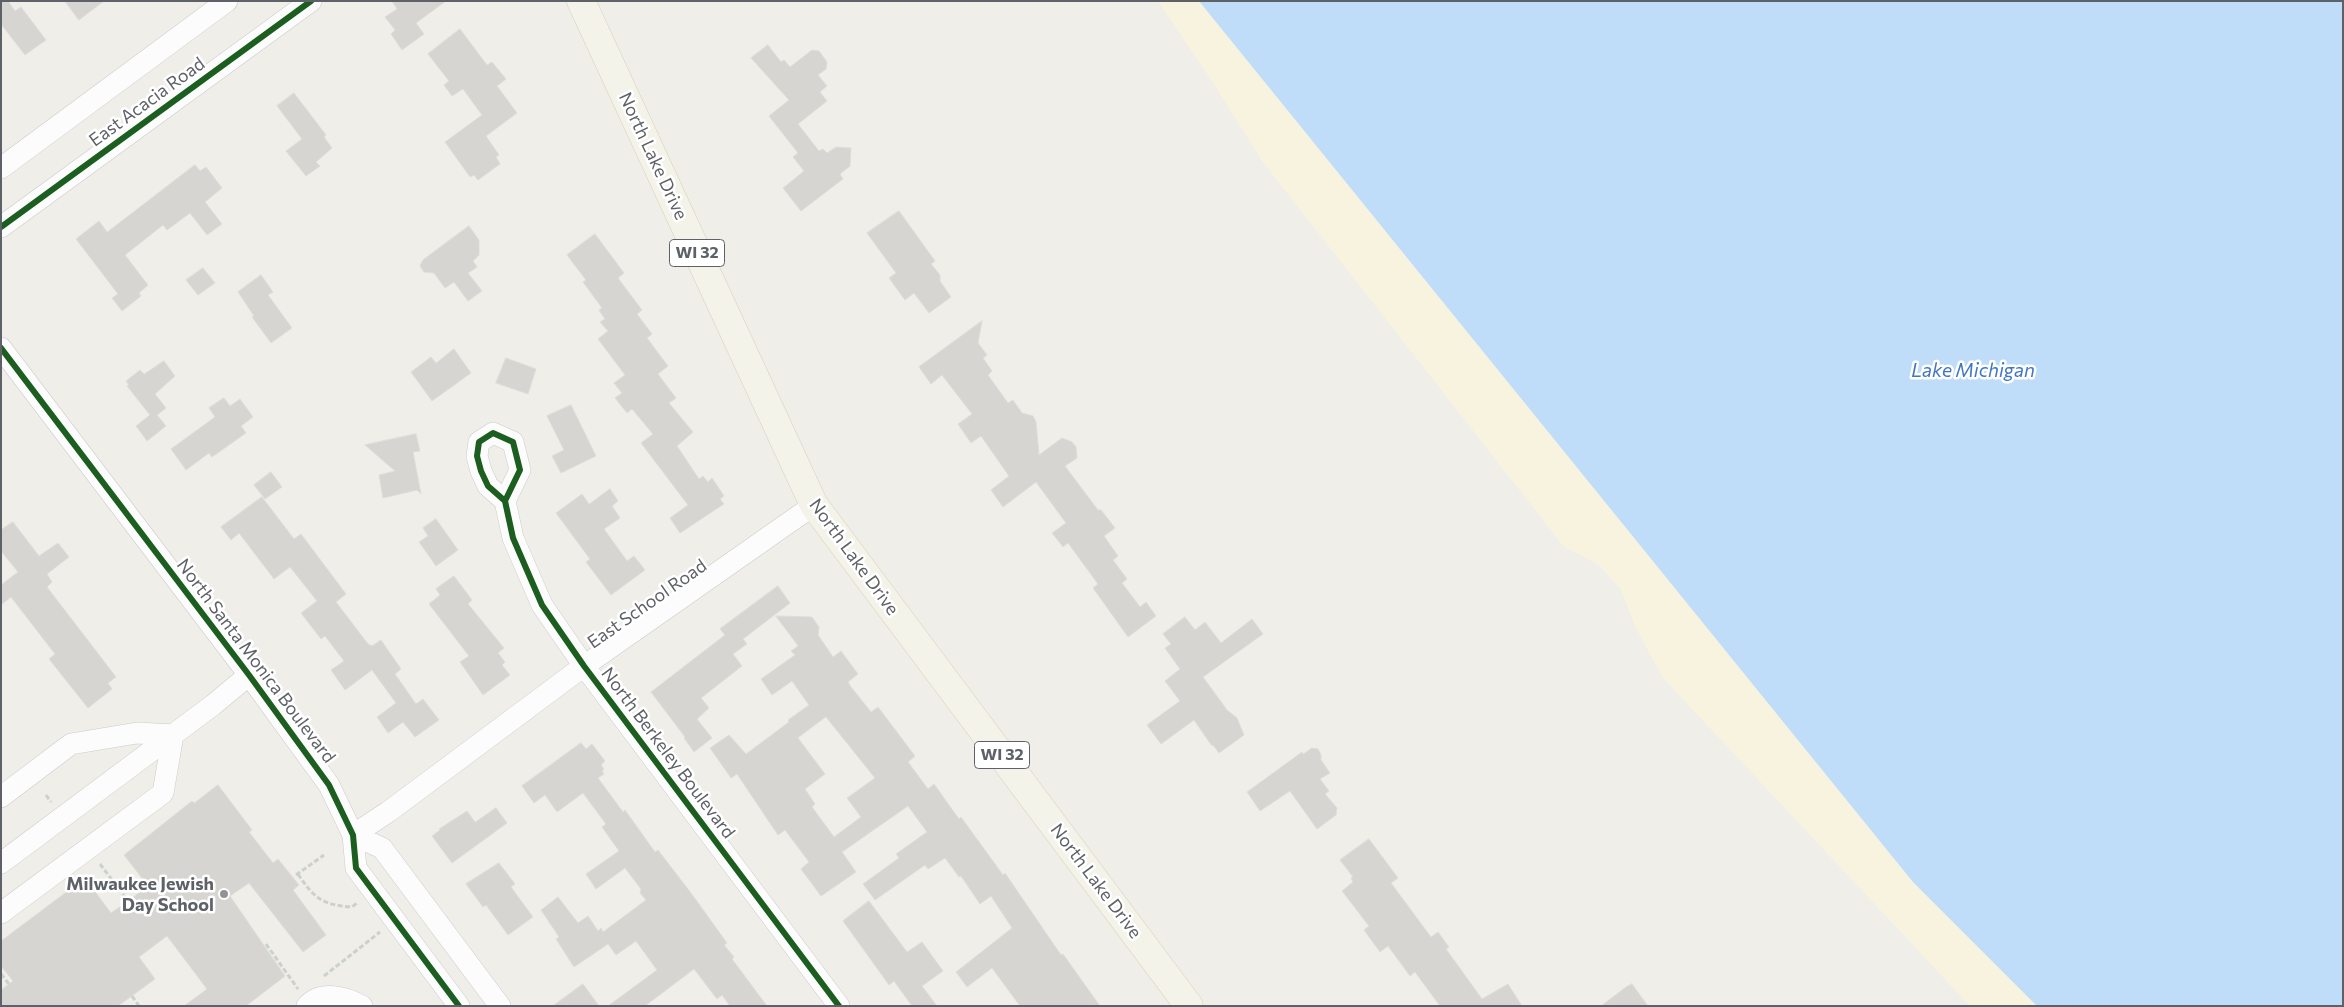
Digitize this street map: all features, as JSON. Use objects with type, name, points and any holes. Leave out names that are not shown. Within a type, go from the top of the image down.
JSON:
[{"type":"main road","name":"North Lake Drive","points":[[581,1],[814,505],[1190,1006]]},
{"type":"street","name":"East Acacia Road","points":[[1,168],[228,1]]},
{"type":"street","name":"East Acacia Road","points":[[1,227],[311,1]]},
{"type":"street","name":"North Santa Monica Boulevard","points":[[1,348],[249,675],[329,785],[353,835],[356,868],[458,1006]]},
{"type":"street","name":"North Berkeley Boulevard","points":[[505,501],[513,538],[542,605],[584,666],[839,1006]]},
{"type":"street","name":"East School Road","points":[[353,835],[388,812],[584,666],[814,505]]},
{"type":"street","points":[[1,863],[173,735],[249,675]]},
{"type":"street","points":[[1,797],[71,744],[137,733],[173,735]]},
{"type":"street","points":[[1,913],[163,793],[173,735]]},
{"type":"street","points":[[353,835],[382,848],[500,1006]]},
{"type":"street","points":[[304,999],[311,1001],[325,997],[344,997],[362,1006]]},
{"type":"path","points":[[324,855],[297,875],[308,890],[330,905],[352,908],[359,902]]},
{"type":"path","points":[[95,858],[128,902]]},
{"type":"path","points":[[321,978],[381,931]]},
{"type":"path","points":[[266,944],[304,999]]},
{"type":"path","points":[[1,974],[9,984]]},
{"type":"path","points":[[132,996],[139,1006]]},
{"type":"sand","points":[[1158,1],[1199,1],[1913,882],[2037,1006],[1970,1006],[1662,677],[1636,628],[1620,588],[1596,563],[1564,547],[1262,161]]},
{"type":"water","name":"Lake Michigan","points":[[1199,1],[2343,1],[2343,1006],[2037,1006],[1913,882]]},
{"type":"building","points":[[1,1],[8,1],[15,11],[21,7],[46,40],[25,55],[1,24]]},
{"type":"building","points":[[65,1],[104,1],[79,20]]},
{"type":"building","points":[[392,1],[446,1],[416,23],[424,34],[402,50],[391,34],[395,30],[385,17],[397,9]]},
{"type":"building","points":[[460,29],[487,65],[492,62],[506,79],[497,86],[517,113],[486,136],[499,155],[496,157],[500,164],[478,180],[474,175],[470,177],[445,142],[482,115],[463,89],[452,96],[444,85],[449,81],[428,54]]},
{"type":"building","points":[[768,45],[781,62],[784,60],[790,67],[812,50],[819,51],[827,62],[826,69],[818,75],[827,86],[820,92],[827,101],[798,124],[819,151],[823,149],[827,153],[836,147],[851,148],[850,166],[840,174],[843,179],[801,211],[783,188],[804,171],[793,157],[798,153],[769,116],[789,100],[751,58]]},
{"type":"building","points":[[294,93],[326,135],[324,137],[332,148],[316,162],[320,166],[306,176],[286,151],[302,139],[277,106]]},
{"type":"building","points":[[195,165],[200,171],[206,167],[222,188],[205,202],[222,224],[207,235],[190,213],[167,230],[163,225],[125,255],[148,285],[139,293],[141,296],[122,311],[112,298],[118,294],[76,239],[99,221],[107,232]]},
{"type":"building","points":[[899,211],[935,261],[931,264],[940,275],[940,281],[951,297],[929,313],[914,293],[905,300],[889,278],[896,273],[867,233]]},
{"type":"building","points":[[469,226],[479,240],[479,255],[473,261],[477,267],[468,273],[482,291],[468,301],[454,282],[445,288],[434,273],[424,272],[420,266],[423,260]]},
{"type":"building","points":[[595,234],[624,273],[618,278],[642,310],[637,314],[652,334],[647,338],[668,366],[658,374],[676,398],[669,403],[693,432],[677,446],[699,479],[703,476],[708,482],[712,478],[724,496],[720,499],[724,504],[680,533],[670,518],[688,505],[641,443],[653,434],[632,409],[627,413],[615,398],[622,393],[614,383],[625,375],[598,339],[608,331],[600,322],[605,319],[599,310],[602,308],[583,282],[586,280],[567,255]]},
{"type":"building","points":[[203,268],[215,283],[198,295],[186,280]]},
{"type":"building","points":[[261,275],[273,292],[268,295],[292,328],[271,343],[252,317],[254,316],[238,292]]},
{"type":"building","points":[[982,321],[978,343],[987,355],[983,358],[992,371],[988,375],[1008,403],[1013,400],[1022,413],[1033,416],[1036,422],[1039,455],[1062,438],[1072,442],[1076,447],[1077,458],[1065,466],[1098,510],[1101,510],[1115,528],[1104,536],[1118,556],[1113,560],[1127,579],[1122,583],[1140,607],[1146,602],[1156,616],[1128,637],[1093,588],[1098,584],[1068,543],[1063,547],[1052,533],[1066,523],[1036,482],[1003,507],[991,490],[1009,476],[981,436],[971,443],[958,424],[972,414],[942,375],[931,384],[919,367]]},
{"type":"building","points":[[454,349],[471,373],[432,401],[411,372],[431,357],[436,363]]},
{"type":"building","points":[[506,358],[536,369],[528,394],[496,383]]},
{"type":"building","points":[[164,361],[175,376],[155,394],[166,408],[157,415],[166,426],[147,441],[136,426],[150,415],[127,386],[129,385],[126,381],[140,370],[144,374]]},
{"type":"building","points":[[224,398],[230,406],[240,399],[253,417],[241,426],[246,433],[212,457],[209,453],[186,470],[171,449],[215,417],[209,408]]},
{"type":"building","points":[[571,405],[596,456],[561,473],[552,456],[564,450],[547,416]]},
{"type":"building","points":[[416,434],[420,451],[413,452],[421,494],[417,490],[383,498],[379,475],[395,471],[365,445]]},
{"type":"building","points":[[271,472],[282,487],[265,499],[254,485]]},
{"type":"building","points":[[610,489],[618,501],[612,506],[620,518],[604,529],[627,561],[634,556],[645,570],[611,595],[586,562],[590,559],[556,513],[582,494],[589,504]]},
{"type":"building","points":[[262,497],[294,539],[301,534],[346,594],[336,602],[368,644],[372,646],[381,640],[401,669],[395,674],[416,704],[423,699],[439,720],[415,737],[403,722],[388,733],[377,717],[396,703],[372,670],[345,690],[331,670],[344,661],[325,636],[321,639],[301,613],[317,601],[290,567],[274,579],[239,533],[231,540],[221,527]]},
{"type":"building","points":[[436,519],[458,550],[436,566],[419,542],[428,536],[423,528]]},
{"type":"building","points":[[13,522],[39,556],[58,543],[69,557],[47,574],[52,582],[47,587],[116,677],[108,683],[112,689],[88,708],[49,659],[55,654],[11,597],[1,605],[1,585],[18,572],[1,551],[1,530]]},
{"type":"building","points":[[454,576],[472,600],[468,604],[504,648],[498,653],[505,662],[502,665],[510,675],[483,695],[460,662],[469,656],[429,604],[440,595],[436,589]]},
{"type":"building","points":[[778,586],[790,603],[743,639],[747,644],[733,654],[742,666],[701,698],[709,708],[697,719],[712,738],[694,752],[651,692],[725,635],[720,629]]},
{"type":"building","points":[[776,616],[812,617],[819,627],[818,635],[833,657],[841,651],[858,674],[848,682],[851,687],[871,712],[878,707],[915,756],[908,762],[928,789],[934,784],[959,819],[961,817],[1003,875],[1005,873],[1061,955],[1063,954],[1100,1006],[1020,1006],[992,968],[967,987],[956,972],[1012,928],[991,896],[980,904],[961,876],[959,877],[945,858],[928,869],[925,865],[875,900],[863,884],[899,858],[896,854],[927,832],[908,806],[842,852],[856,872],[821,896],[801,869],[809,862],[785,830],[778,835],[737,774],[731,778],[710,748],[729,735],[746,754],[809,705],[792,681],[772,695],[761,679],[795,655],[791,651],[798,646]],"holes":[[[826,717],[875,778],[847,798],[861,817],[834,837],[812,807],[815,804],[805,789],[825,774],[798,738]]]},
{"type":"building","points":[[1185,617],[1195,630],[1205,622],[1221,643],[1252,619],[1263,634],[1203,677],[1227,710],[1237,718],[1244,735],[1219,753],[1194,720],[1161,744],[1147,725],[1180,701],[1165,681],[1180,669],[1165,648],[1171,644],[1163,634]]},
{"type":"building","points":[[581,743],[586,749],[592,744],[605,761],[601,765],[604,769],[602,771],[604,774],[598,778],[623,812],[625,810],[655,852],[658,850],[691,893],[727,943],[724,945],[734,957],[732,959],[767,1006],[730,1006],[722,995],[717,999],[694,969],[645,1006],[608,1006],[657,970],[636,941],[616,955],[608,944],[574,967],[556,939],[559,937],[541,910],[558,897],[578,923],[588,916],[598,931],[601,928],[603,932],[646,900],[640,893],[641,889],[625,868],[596,889],[586,874],[619,851],[602,827],[606,824],[583,793],[557,812],[545,795],[534,803],[522,786]]},
{"type":"building","points":[[1312,748],[1318,749],[1321,760],[1330,773],[1320,779],[1329,791],[1325,794],[1337,808],[1336,815],[1317,829],[1290,791],[1260,811],[1247,792],[1302,752],[1303,754]]},
{"type":"building","name":"Milwaukee Jewish Day School","points":[[218,785],[252,830],[249,832],[273,863],[278,859],[299,885],[293,890],[326,935],[303,952],[249,883],[230,896],[285,976],[246,1006],[184,1006],[207,989],[167,936],[139,957],[155,979],[118,1006],[1,1006],[1,990],[13,981],[1,966],[1,941],[85,878],[111,913],[128,901],[148,886],[124,855],[192,801],[194,803]]},
{"type":"building","points":[[496,808],[507,823],[452,863],[432,836],[439,829],[467,811],[475,822]]},
{"type":"building","points":[[1369,839],[1398,878],[1391,883],[1431,937],[1438,932],[1449,947],[1446,949],[1482,999],[1508,984],[1522,1006],[1440,1006],[1415,972],[1410,976],[1388,946],[1380,952],[1364,930],[1369,926],[1342,891],[1353,882],[1351,878],[1353,877],[1340,860]]},
{"type":"building","points":[[499,863],[515,884],[511,887],[533,917],[508,935],[486,905],[483,907],[466,884]]},
{"type":"building","points":[[869,901],[907,952],[922,942],[943,971],[922,986],[937,1006],[912,1006],[894,981],[889,985],[843,921]]},
{"type":"building","points":[[583,984],[599,1006],[553,1006]]},
{"type":"building","points":[[1632,984],[1648,1006],[1601,1006],[1626,987]]},
{"type":"cycle path","points":[[1,227],[311,1]]},
{"type":"cycle path","points":[[1,348],[249,675],[329,785],[353,835],[356,868],[459,1006]]},
{"type":"cycle path","points":[[505,501],[520,470],[513,442],[493,433],[479,442],[477,456],[481,471],[488,486],[505,501],[513,538],[542,605],[584,666],[839,1006]]},
{"type":"place","name":"Milwaukee Jewish Day School","points":[[224,894]]}]
